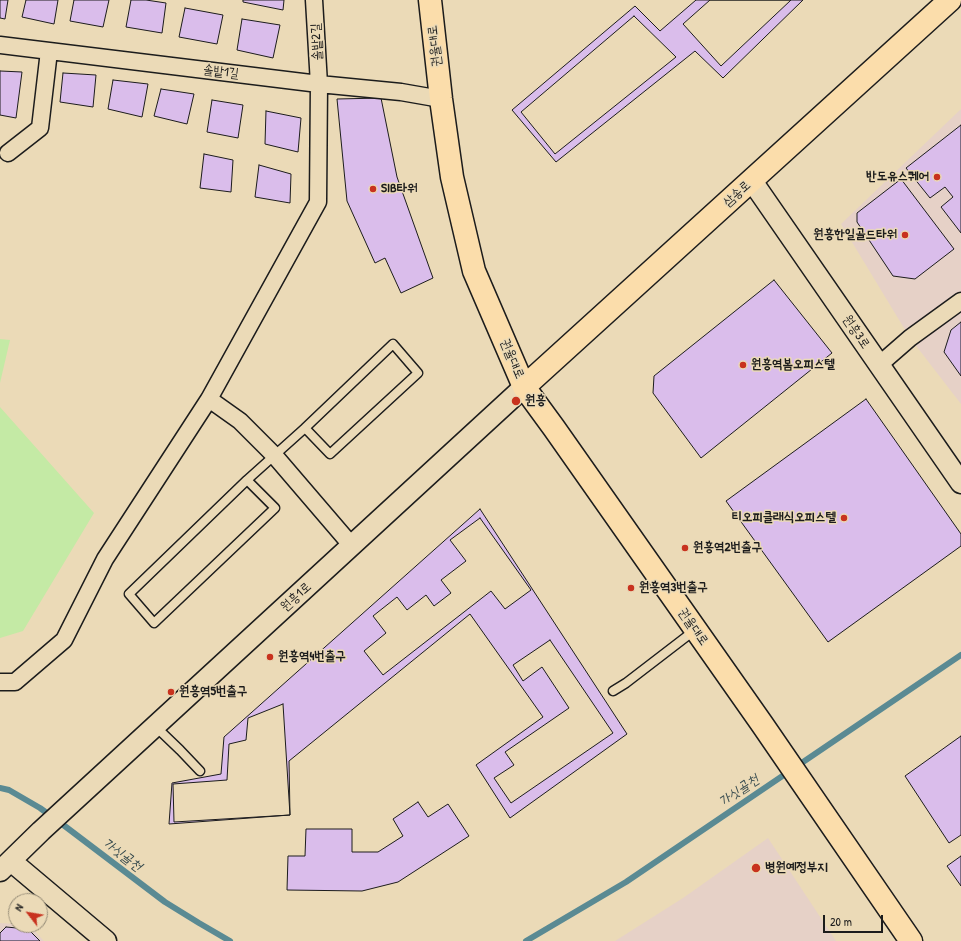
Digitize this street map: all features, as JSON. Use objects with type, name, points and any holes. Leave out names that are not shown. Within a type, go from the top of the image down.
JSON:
[{"type":"main road","name":"권율대로","points":[[430,0],[441,99],[452,177],[474,271],[524,387],[811,794],[911,941]]},
{"type":"main road","name":"삼송로","points":[[524,387],[950,0]]},
{"type":"street","name":"솔밭2길","points":[[0,682],[15,682],[64,640],[105,559],[208,400],[318,202],[319,84],[314,0]]},
{"type":"street","name":"솔밭1길","points":[[0,46],[319,84],[401,92],[441,99]]},
{"type":"street","points":[[8,153],[40,128],[49,52]]},
{"type":"street","name":"원흥3로","points":[[752,181],[961,483]]},
{"type":"street","points":[[879,365],[910,338],[961,301]]},
{"type":"street","name":"원흥1로","points":[[6,866],[68,806],[524,387]]},
{"type":"street","points":[[208,400],[240,421],[274,455],[352,546]]},
{"type":"street","points":[[6,866],[106,941]]},
{"type":"lane","points":[[248,480],[275,508],[154,623],[129,594],[274,455],[305,428],[393,344],[418,373],[330,454],[305,428]]},
{"type":"lane","points":[[612,691],[626,683],[695,629]]},
{"type":"lane","points":[[156,726],[200,771]]},
{"type":"shaded area","points":[[961,109],[961,404],[910,338],[841,224]]},
{"type":"shaded area","name":"병원예정부지","points":[[768,838],[836,941],[615,941],[683,898]]},
{"type":"shaded area","points":[[0,923],[8,924],[8,933],[36,933],[44,941],[0,941]]},
{"type":"green space","points":[[0,339],[10,340],[0,383]]},
{"type":"green space","points":[[0,407],[94,513],[23,631],[0,638]]},
{"type":"building","points":[[0,0],[8,0],[5,19],[0,18]]},
{"type":"building","points":[[26,0],[58,0],[54,24],[22,17]]},
{"type":"building","points":[[74,0],[109,0],[103,27],[70,21]]},
{"type":"building","points":[[131,0],[146,0],[166,3],[162,33],[126,27]]},
{"type":"building","points":[[243,0],[284,0],[283,10],[243,2]]},
{"type":"building","points":[[696,0],[803,0],[723,78],[695,51],[556,162],[512,110],[635,6],[660,31]]},
{"type":"building","points":[[710,0],[791,0],[721,66],[683,24]]},
{"type":"building","points":[[185,8],[223,15],[217,44],[179,37]]},
{"type":"building","points":[[634,16],[676,57],[555,154],[521,112]]},
{"type":"building","points":[[242,19],[280,25],[273,58],[237,50]]},
{"type":"building","points":[[0,71],[22,72],[16,118],[0,115]]},
{"type":"building","points":[[63,73],[96,75],[93,107],[60,102]]},
{"type":"building","points":[[113,80],[148,84],[142,117],[108,109]]},
{"type":"building","points":[[161,89],[194,94],[187,124],[154,116]]},
{"type":"building","name":"SIB타워","points":[[381,98],[397,177],[433,278],[401,293],[385,258],[375,263],[347,201],[337,99]]},
{"type":"building","points":[[212,100],[243,105],[238,138],[207,132]]},
{"type":"building","points":[[266,111],[301,118],[298,152],[265,144]]},
{"type":"building","name":"반도유스퀘어","points":[[961,125],[961,233],[941,207],[953,197],[945,187],[930,198],[906,168]]},
{"type":"building","points":[[204,154],[233,160],[231,192],[200,188]]},
{"type":"building","points":[[259,165],[291,174],[290,203],[255,197]]},
{"type":"building","name":"원흥한일골드타워","points":[[901,179],[954,249],[915,279],[893,276],[857,222],[857,213]]},
{"type":"building","name":"원흥역봄오피스텔","points":[[774,280],[832,353],[701,458],[653,393],[654,376]]},
{"type":"building","points":[[961,322],[961,376],[944,352],[951,330]]},
{"type":"building","name":"티오피클래식오피스텔","points":[[866,399],[961,534],[961,546],[828,642],[726,501]]},
{"type":"building","points":[[480,509],[627,734],[510,818],[476,765],[543,717],[470,614],[289,761],[290,815],[169,824],[172,783],[221,774],[224,737]]},
{"type":"building","points":[[480,518],[531,590],[505,609],[491,591],[383,675],[364,651],[386,633],[373,616],[397,597],[407,610],[426,595],[434,606],[451,593],[441,580],[466,561],[450,540]]},
{"type":"building","points":[[550,640],[613,733],[511,803],[494,778],[514,765],[505,752],[569,708],[542,667],[523,681],[513,665]]},
{"type":"building","points":[[283,704],[290,815],[174,822],[173,784],[227,780],[229,744],[246,740],[248,718]]},
{"type":"building","points":[[961,736],[961,835],[949,843],[905,776]]},
{"type":"building","points":[[418,802],[428,817],[448,804],[469,836],[398,882],[362,891],[287,890],[288,856],[305,856],[306,829],[352,829],[352,852],[378,852],[403,836],[393,819]]},
{"type":"building","points":[[961,856],[961,886],[947,866]]},
{"type":"building","points":[[6,927],[8,927],[8,933],[32,933],[40,941],[0,941],[0,933]]},
{"type":"waterway","name":"가싯골천","points":[[526,941],[626,882],[961,655]]},
{"type":"waterway","name":"가싯골천","points":[[0,788],[9,790],[40,808],[165,902],[230,941]]},
{"type":"place","name":"반도유스퀘어","points":[[937,177]]},
{"type":"place","name":"SIB타워","points":[[373,189]]},
{"type":"place","name":"원흥한일골드타워","points":[[905,235]]},
{"type":"place","name":"원흥역봄오피스텔","points":[[743,365]]},
{"type":"place","name":"원흥","points":[[516,401]]},
{"type":"place","name":"티오피클래식오피스텔","points":[[844,518]]},
{"type":"place","name":"원흥역2번출구","points":[[685,548]]},
{"type":"place","name":"원흥역3번출구","points":[[631,588]]},
{"type":"place","name":"원흥역4번출구","points":[[270,657]]},
{"type":"place","name":"원흥역5번출구","points":[[171,692]]},
{"type":"place","name":"병원예정부지","points":[[756,868]]}]
